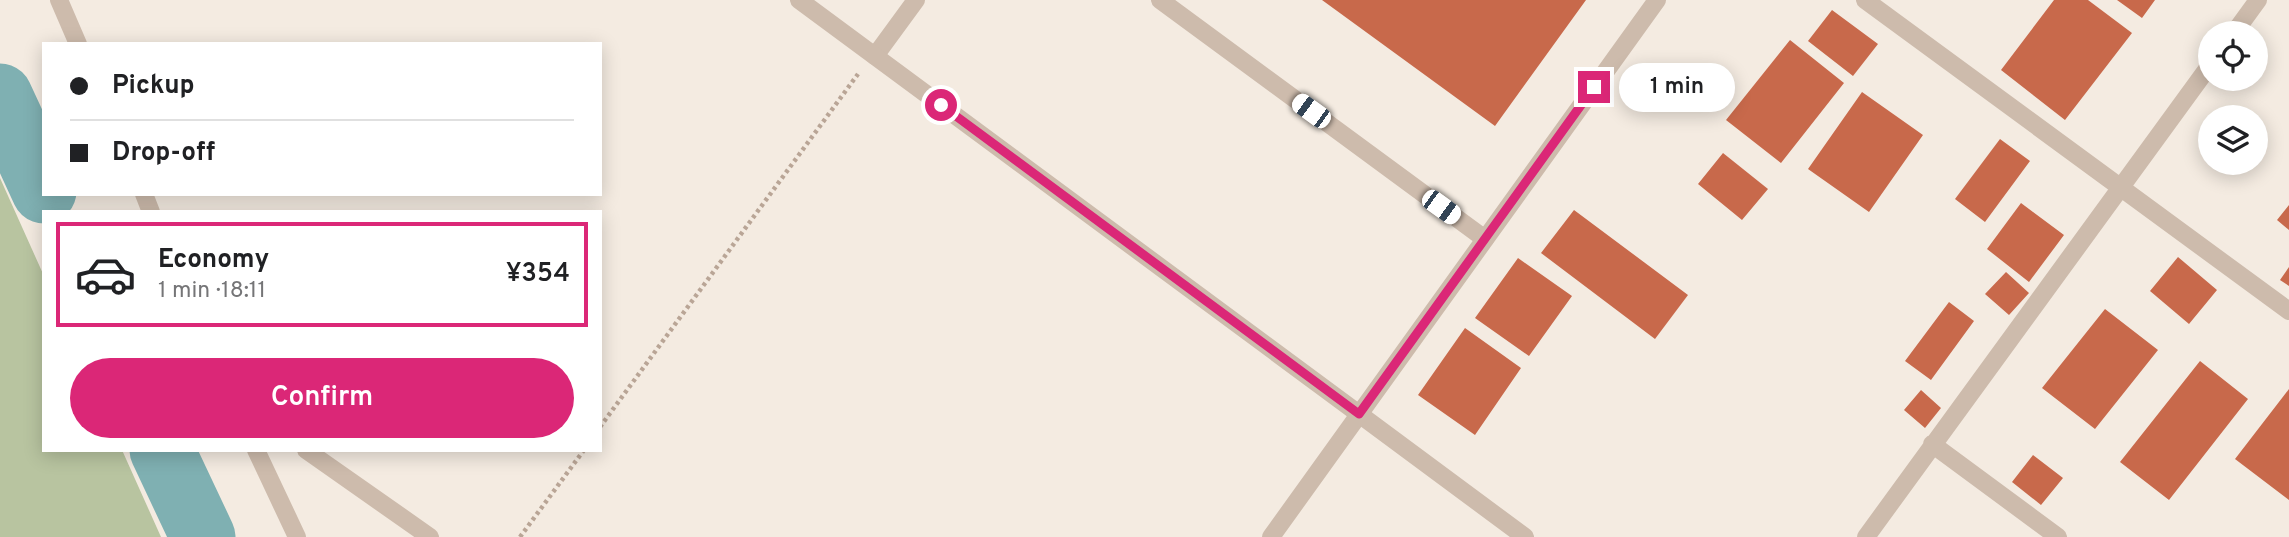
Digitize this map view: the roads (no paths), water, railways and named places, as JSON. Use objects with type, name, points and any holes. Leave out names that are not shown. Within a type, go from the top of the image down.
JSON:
[{"type":"street","points":[[59,0],[77,42]]},
{"type":"street","points":[[799,0],[1525,537]]},
{"type":"street","points":[[875,56],[916,0]]},
{"type":"street","points":[[1160,0],[1485,239]]},
{"type":"street","points":[[1271,537],[1657,0]]},
{"type":"street","points":[[1865,0],[2289,311]]},
{"type":"street","points":[[2243,21],[2258,0]]},
{"type":"street","points":[[1866,537],[2198,81]]},
{"type":"street","points":[[1932,444],[2058,537]]},
{"type":"street","points":[[257,452],[297,537]]},
{"type":"street","points":[[309,452],[430,537]]},
{"type":"waterway","points":[[0,96],[42,187]]},
{"type":"waterway","points":[[163,452],[203,537]]}]
